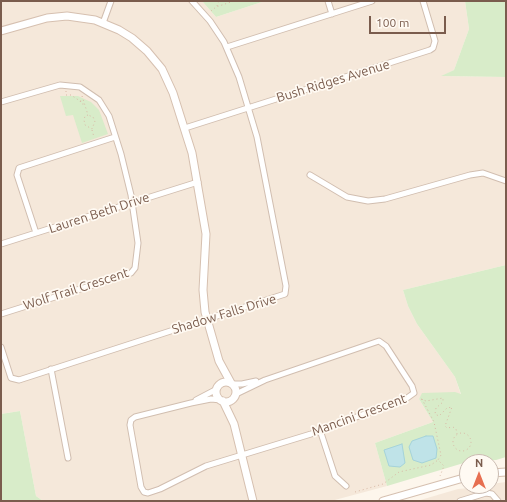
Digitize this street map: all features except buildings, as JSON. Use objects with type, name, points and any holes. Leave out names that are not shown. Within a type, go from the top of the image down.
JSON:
[{"type":"street","points":[[103,23],[111,1]]},
{"type":"street","points":[[192,1],[210,21],[227,47],[249,107]]},
{"type":"street","points":[[328,1],[332,14]]},
{"type":"street","points":[[227,47],[372,1]]},
{"type":"street","name":"Bush Ridges Avenue","points":[[185,128],[430,50],[433,48],[435,40],[423,1]]},
{"type":"street","points":[[1,31],[36,20],[58,17],[74,17],[103,23],[132,38],[157,63],[170,86],[185,128],[198,182],[206,234],[203,290],[207,319],[219,361],[235,387],[234,424]]},
{"type":"street","name":"Wolf Trail Crescent","points":[[1,102],[55,86],[67,85],[80,87],[94,95],[103,104],[109,116],[125,168],[138,243],[135,268],[131,273],[1,314]]},
{"type":"street","name":"Shadow Falls Drive","points":[[1,347],[9,374],[14,380],[19,380],[283,296],[286,292],[262,157],[249,107]]},
{"type":"street","points":[[36,233],[17,175],[19,168],[115,137]]},
{"type":"street","points":[[310,175],[347,197],[368,201],[385,199],[470,175],[483,173],[506,181]]},
{"type":"street","name":"Lauren Beth Drive","points":[[1,244],[198,182]]},
{"type":"street","name":"Mancini Crescent","points":[[191,402],[135,417],[131,420],[130,425],[141,487],[144,492],[148,493],[160,489],[198,469],[320,430],[412,396],[414,393],[412,386],[383,342],[378,341],[265,380],[235,396]]},
{"type":"street","points":[[219,361],[217,395],[222,401],[234,424],[254,501]]},
{"type":"street","points":[[51,369],[68,458]]},
{"type":"street","name":"Mancini Crescent","points":[[232,383],[242,384],[265,380]]},
{"type":"street","points":[[191,402],[223,382],[232,383]]},
{"type":"street","points":[[191,402],[211,399],[230,401],[235,396]]},
{"type":"street","points":[[320,430],[335,476],[346,486]]},
{"type":"street","points":[[383,501],[459,479]]},
{"type":"street","points":[[460,501],[486,494],[492,494],[498,501]]},
{"type":"path","points":[[211,11],[219,1]]},
{"type":"path","points":[[216,6],[234,1]]},
{"type":"path","points":[[66,91],[66,94],[72,94],[81,103],[85,104]]},
{"type":"path","points":[[82,96],[88,115],[93,117],[95,121],[92,129],[94,137]]},
{"type":"path","points":[[80,101],[84,100]]},
{"type":"path","points":[[88,115],[85,116],[85,125],[92,129]]},
{"type":"path","points":[[355,492],[383,484],[400,472],[431,466],[438,460],[441,455],[434,422],[422,399],[426,401],[443,398],[443,402],[436,408],[435,414],[441,415],[447,408],[452,407],[453,409],[445,426],[447,428],[453,427],[456,429],[457,434]]},
{"type":"path","points":[[457,434],[467,434],[471,440],[470,446],[465,451],[458,451],[453,446],[453,439],[457,434]]},
{"type":"path","points":[[438,460],[444,466],[440,476]]},
{"type":"shaded area","points":[[1,1],[202,1],[216,17],[265,1],[465,1],[469,29],[454,70],[442,76],[506,77],[506,265],[403,290],[408,306],[417,324],[455,377],[461,395],[421,396],[419,399],[433,422],[375,443],[387,486],[331,501],[43,501],[36,496],[20,411],[1,414]]},
{"type":"shaded area","points":[[506,482],[506,501],[417,501],[459,489],[459,494],[499,494],[499,483]]},
{"type":"green space","points":[[202,1],[265,1],[216,17]]},
{"type":"green space","points":[[465,1],[506,1],[506,77],[441,76],[454,70],[469,29]]},
{"type":"green space","points":[[60,96],[78,96],[91,102],[99,110],[108,134],[82,143],[73,115],[66,116]]},
{"type":"green space","points":[[506,265],[506,457],[499,459],[499,454],[459,454],[459,464],[387,486],[375,443],[433,422],[419,399],[422,393],[455,392],[461,394],[455,377],[417,324],[408,306],[403,290]]},
{"type":"green space","points":[[20,411],[36,496],[43,501],[1,501],[1,414]]},
{"type":"water","points":[[426,436],[433,436],[437,449],[436,458],[422,463],[413,460],[409,447],[412,441]]},
{"type":"water","points":[[402,444],[405,463],[400,467],[389,466],[384,450]]}]
